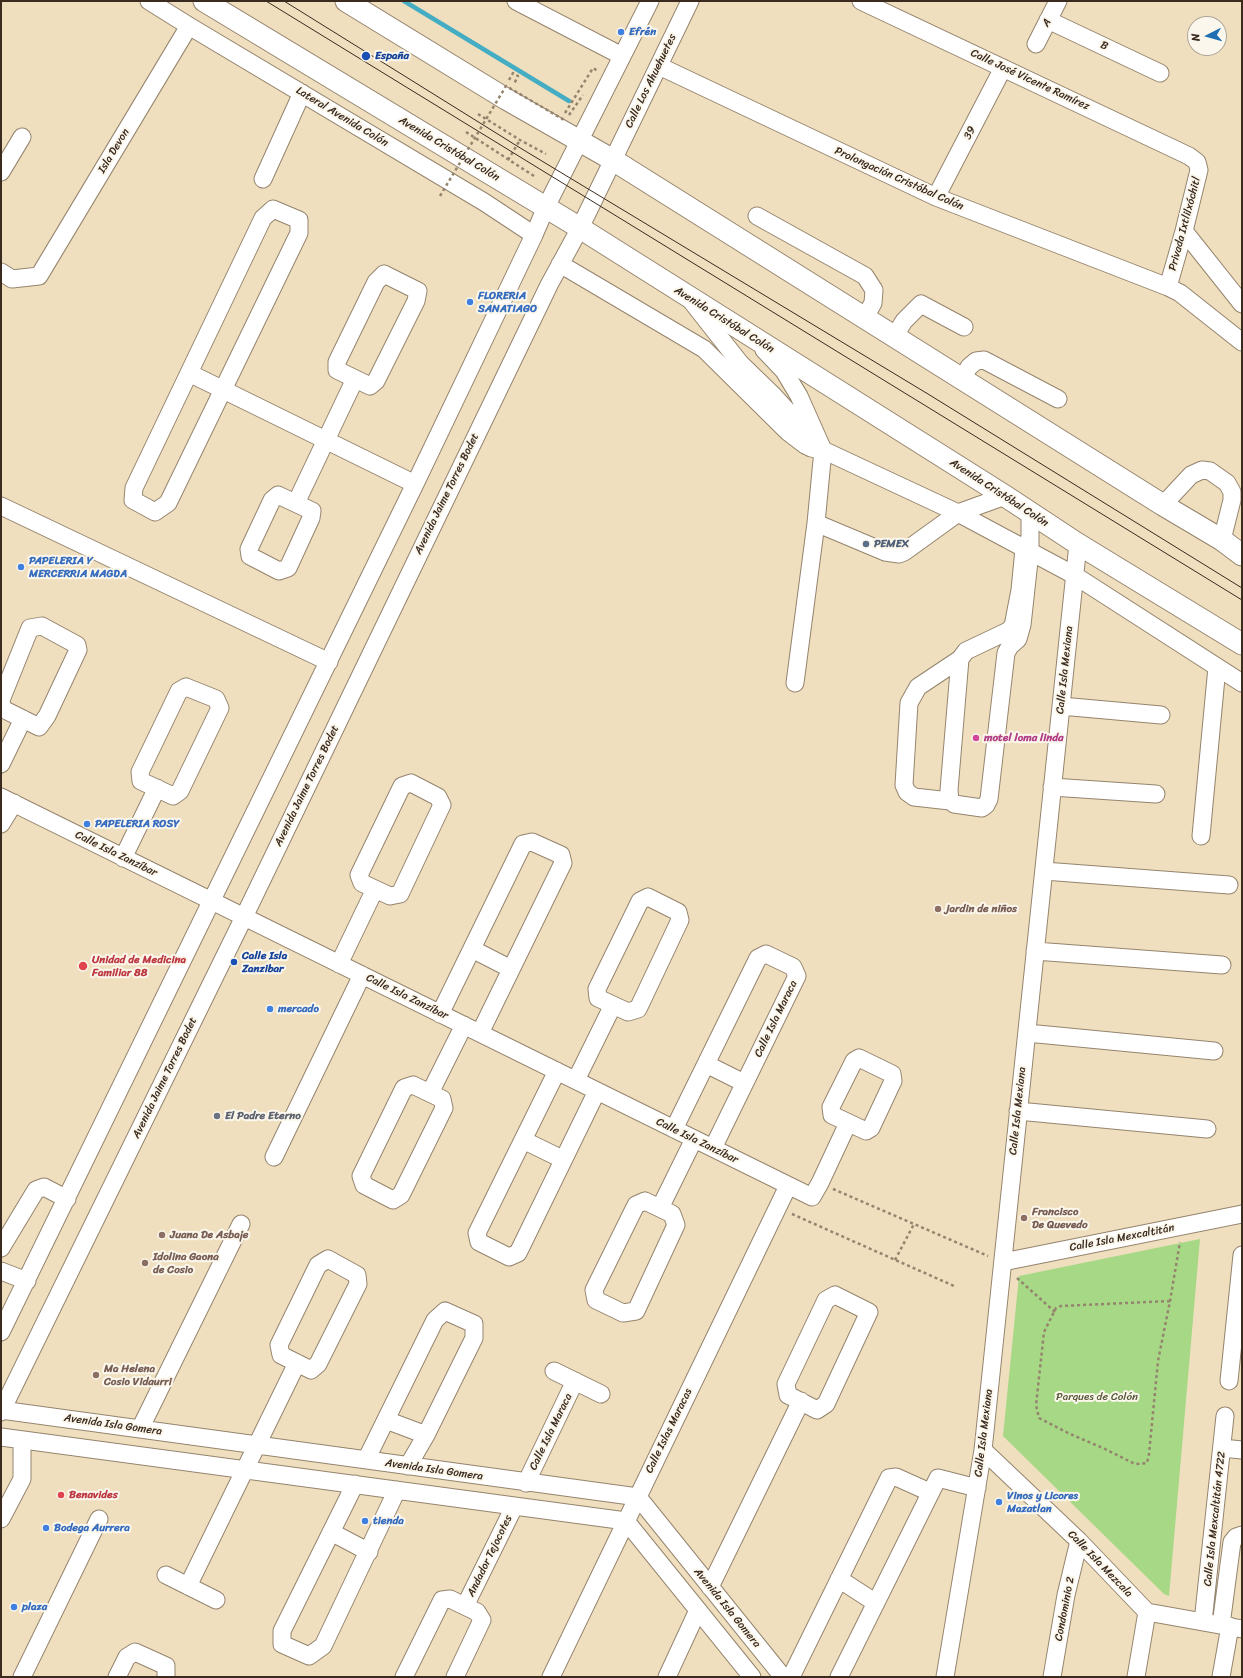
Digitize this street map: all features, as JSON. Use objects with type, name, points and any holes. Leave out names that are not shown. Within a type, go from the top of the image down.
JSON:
[{"type":"main road","name":"Avenida Cristóbal Colón","points":[[204,1],[580,228],[1005,496],[1078,544],[1242,644]]},
{"type":"main road","points":[[346,1],[506,99],[561,124],[579,141],[612,160],[1163,505],[1222,540],[1242,555]]},
{"type":"street","name":"Lateral Avenida Colón","points":[[150,1],[189,26],[484,202],[534,235]]},
{"type":"street","points":[[516,1],[622,56]]},
{"type":"street","points":[[1,1332],[6,1311],[27,1281],[329,662],[546,208],[650,1]]},
{"type":"street","name":"Calle Los Ahuehuetes","points":[[612,160],[690,1]]},
{"type":"street","name":"Calle José Vicente Ramírez","points":[[861,1],[1189,156],[1197,162]]},
{"type":"street","name":"A","points":[[1036,44],[1058,1]]},
{"type":"street","name":"B","points":[[1048,20],[1160,73]]},
{"type":"street","name":"Isla Devon","points":[[1,272],[12,278],[39,276],[189,26]]},
{"type":"street","name":"Prolongación Cristóbal Colón","points":[[659,66],[936,198],[1168,287],[1180,293],[1242,342]]},
{"type":"street","name":"39","points":[[936,198],[1003,68]]},
{"type":"street","points":[[263,179],[302,93]]},
{"type":"street","points":[[1,172],[22,137]]},
{"type":"street","name":"Avenida Jaime Torres Bodet","points":[[1,1411],[244,917],[549,285],[580,228],[612,160]]},
{"type":"street","name":"Privada Ixtlilxóchitl","points":[[1168,287],[1199,170],[1197,162]]},
{"type":"street","points":[[273,209],[299,220],[299,232],[168,503],[155,512],[133,500],[134,488],[189,373],[263,218],[273,209]]},
{"type":"street","points":[[757,216],[865,276],[874,290],[873,303],[864,319]]},
{"type":"street","points":[[1184,231],[1242,304]]},
{"type":"street","points":[[560,264],[704,349],[788,432],[811,448],[823,450],[1028,547],[1242,683]]},
{"type":"street","points":[[384,274],[418,291],[416,301],[376,381],[370,386],[355,379],[337,370],[337,362],[376,282],[384,274]]},
{"type":"street","points":[[688,297],[740,363],[772,394],[823,450]]},
{"type":"street","points":[[894,337],[904,321],[921,304],[964,327]]},
{"type":"street","points":[[753,338],[784,371],[799,396],[823,450],[816,523],[795,683]]},
{"type":"street","points":[[962,379],[976,361],[984,360],[1058,399]]},
{"type":"street","points":[[189,373],[415,484]]},
{"type":"street","points":[[296,503],[355,379]]},
{"type":"street","points":[[1163,505],[1191,475],[1202,470],[1210,471],[1227,483],[1232,492],[1232,500],[1222,540]]},
{"type":"street","points":[[816,523],[879,550],[894,554],[904,552],[958,513],[1005,496]]},
{"type":"street","points":[[1,506],[329,662]]},
{"type":"street","points":[[1028,547],[1013,626],[1008,631],[966,651],[960,659],[918,687],[909,703],[904,784],[907,792],[914,797],[950,801],[954,804],[980,808],[986,805],[989,799],[1006,653],[1010,646],[1018,639],[1022,625],[1028,547],[1030,512]]},
{"type":"street","name":"Calle Isla Mexiana","points":[[945,1677],[983,1450],[1078,544]]},
{"type":"street","points":[[42,626],[77,645],[78,650],[47,716],[39,727],[3,710],[1,701],[30,628],[42,626]]},
{"type":"street","points":[[950,801],[949,790],[960,659]]},
{"type":"street","points":[[1201,836],[1217,667]]},
{"type":"street","points":[[186,687],[216,699],[220,708],[180,790],[173,796],[157,788],[141,781],[140,772],[179,691],[186,687]]},
{"type":"street","points":[[1061,706],[1161,714]]},
{"type":"street","points":[[1,764],[23,719]]},
{"type":"street","points":[[411,783],[438,796],[442,805],[400,894],[390,896],[375,889],[362,883],[359,875],[402,786],[411,783]]},
{"type":"street","points":[[1052,787],[1156,794]]},
{"type":"street","points":[[124,858],[157,788]]},
{"type":"street","points":[[1,824],[8,800]]},
{"type":"street","name":"Calle Isla Zanzíbar","points":[[8,800],[788,1186],[816,1190]]},
{"type":"street","points":[[440,1014],[522,844],[532,842],[561,855],[563,863],[480,1033]]},
{"type":"street","points":[[1044,871],[1229,885]]},
{"type":"street","points":[[339,964],[375,889]]},
{"type":"street","points":[[648,897],[678,912],[680,920],[638,1009],[628,1012],[613,1005],[598,998],[597,989],[640,901],[648,897]]},
{"type":"street","points":[[472,949],[511,969]]},
{"type":"street","points":[[1035,951],[1222,965]]},
{"type":"street","name":"Calle Isla Maraca","points":[[674,1129],[758,958],[766,954],[793,967],[797,976],[713,1148]]},
{"type":"street","points":[[274,1156],[362,975]]},
{"type":"street","points":[[576,1080],[613,1005]]},
{"type":"street","points":[[430,1093],[464,1025]]},
{"type":"street","points":[[1027,1033],[1214,1051]]},
{"type":"street","points":[[706,1064],[744,1083]]},
{"type":"street","points":[[557,1071],[478,1233],[479,1242],[508,1257],[518,1253],[562,1159],[597,1091]]},
{"type":"street","points":[[413,1085],[430,1093],[442,1099],[444,1108],[401,1196],[393,1200],[364,1185],[361,1176],[404,1088],[413,1085]]},
{"type":"street","points":[[1018,1111],[1207,1129]]},
{"type":"street","points":[[816,1190],[848,1123]]},
{"type":"street","points":[[660,1208],[694,1139]]},
{"type":"street","points":[[523,1140],[562,1159]]},
{"type":"street","name":"Calle Islas Maracas","points":[[551,1677],[788,1186]]},
{"type":"street","points":[[1,1248],[36,1190],[44,1187],[67,1199]]},
{"type":"street","points":[[645,1201],[660,1208],[672,1214],[676,1225],[636,1310],[623,1314],[596,1300],[594,1290],[636,1205],[645,1201]]},
{"type":"street","name":"Calle Isla Mexcaltitán","points":[[1003,1262],[1242,1214]]},
{"type":"street","points":[[140,1429],[241,1224]]},
{"type":"street","points":[[1229,1381],[1242,1255]]},
{"type":"street","points":[[328,1259],[357,1275],[358,1284],[318,1364],[311,1370],[297,1363],[280,1355],[279,1345],[318,1265],[328,1259]]},
{"type":"street","points":[[1,1271],[27,1281]]},
{"type":"street","points":[[835,1295],[870,1312],[826,1404],[817,1410],[801,1401],[788,1395],[786,1384],[826,1300],[835,1295]]},
{"type":"street","points":[[366,1460],[435,1320],[445,1311],[474,1324],[474,1338],[426,1435],[408,1466]]},
{"type":"street","points":[[188,1586],[297,1363]]},
{"type":"street","name":"Calle Isla Maraca","points":[[554,1371],[601,1394]]},
{"type":"street","name":"Calle Isla Maraca","points":[[526,1483],[575,1381]]},
{"type":"street","points":[[710,1587],[801,1401]]},
{"type":"street","name":"Avenida Isla Gomera","points":[[1,1411],[638,1497],[783,1677]]},
{"type":"street","name":"Calle Isla Mexcaltitán 4722","points":[[1203,1622],[1225,1416]]},
{"type":"street","points":[[386,1420],[426,1435]]},
{"type":"street","points":[[1,1437],[626,1521],[752,1677]]},
{"type":"street","points":[[1,1519],[22,1479],[22,1440]]},
{"type":"street","points":[[1222,1448],[1242,1450]]},
{"type":"street","name":"Calle Isla Mezcala","points":[[983,1450],[1079,1541],[1147,1612]]},
{"type":"street","points":[[792,1677],[889,1478],[896,1476],[925,1490],[929,1496]]},
{"type":"street","points":[[839,1677],[938,1478],[977,1488]]},
{"type":"street","points":[[355,1484],[282,1631],[282,1644],[309,1656],[323,1646],[369,1552],[397,1490]]},
{"type":"street","name":"Andador Tejocotes","points":[[466,1606],[514,1507]]},
{"type":"street","points":[[22,1677],[99,1519]]},
{"type":"street","points":[[330,1532],[369,1552]]},
{"type":"street","points":[[1221,1677],[1231,1627],[1232,1542],[1236,1537],[1242,1535]]},
{"type":"street","name":"Condominio 2","points":[[1052,1677],[1066,1595],[1079,1541]]},
{"type":"street","points":[[166,1575],[216,1600]]},
{"type":"street","points":[[839,1579],[876,1602]]},
{"type":"street","name":"Andador Tejocotes","points":[[404,1677],[442,1600],[450,1599],[477,1612],[482,1620],[455,1677]]},
{"type":"street","points":[[667,1677],[698,1610]]},
{"type":"street","points":[[1136,1677],[1147,1612],[1231,1627]]},
{"type":"street","points":[[117,1677],[127,1657],[135,1652],[166,1666],[166,1677]]},
{"type":"path","points":[[561,124],[593,68],[599,71],[595,77]]},
{"type":"path","points":[[440,196],[506,86],[561,124]]},
{"type":"path","points":[[561,124],[587,90]]},
{"type":"path","points":[[478,114],[546,154]]},
{"type":"path","points":[[466,132],[534,176]]},
{"type":"path","points":[[508,160],[520,140]]},
{"type":"path","points":[[816,1190],[914,1224],[1003,1262],[1054,1312]]},
{"type":"path","points":[[789,1213],[954,1286]]},
{"type":"path","points":[[895,1260],[914,1224]]},
{"type":"path","points":[[1170,1301],[1061,1306],[1056,1308],[1044,1332],[1036,1405],[1039,1418],[1134,1464],[1147,1463],[1158,1361],[1170,1301],[1182,1226]]},
{"type":"green space","name":"Parques de Colón","points":[[1200,1239],[1169,1596],[1164,1594],[1003,1436],[1019,1276]]},
{"type":"waterway","points":[[404,1],[569,101]]},
{"type":"tram line","points":[[266,1],[1242,600]]},
{"type":"tram line","points":[[284,1],[517,146],[928,394],[1242,588]]},
{"type":"place","name":"Efrén","points":[[621,32]]},
{"type":"place","name":"España","points":[[366,56]]},
{"type":"place","name":"FLORERIA SANATIAGO","points":[[470,302]]},
{"type":"place","name":"PEMEX","points":[[866,544]]},
{"type":"place","name":"PAPELERIA Y MERCERRIA MAGDA","points":[[21,567]]},
{"type":"place","name":"motel loma linda","points":[[976,738]]},
{"type":"place","name":"PAPELERIA ROSY","points":[[87,824]]},
{"type":"place","name":"jardin de niños","points":[[938,909]]},
{"type":"place","name":"Calle Isla Zanzibar","points":[[234,962]]},
{"type":"place","name":"Unidad de Medicina Familiar 88","points":[[83,966]]},
{"type":"place","name":"mercado","points":[[270,1009]]},
{"type":"place","name":"El Padre Eterno","points":[[217,1116]]},
{"type":"place","name":"Francisco De Quevedo","points":[[1024,1218]]},
{"type":"place","name":"Juana De Asbaje","points":[[162,1235]]},
{"type":"place","name":"Idolina Gaona de Cosio","points":[[145,1263]]},
{"type":"place","name":"Ma Helena Cosio Vidaurri","points":[[96,1375]]},
{"type":"place","name":"Benavides","points":[[61,1495]]},
{"type":"place","name":"Vinos y Licores Mazatlan","points":[[999,1502]]},
{"type":"place","name":"tienda","points":[[365,1521]]},
{"type":"place","name":"Bodega Aurrera","points":[[46,1528]]},
{"type":"place","name":"plaza","points":[[14,1607]]}]
